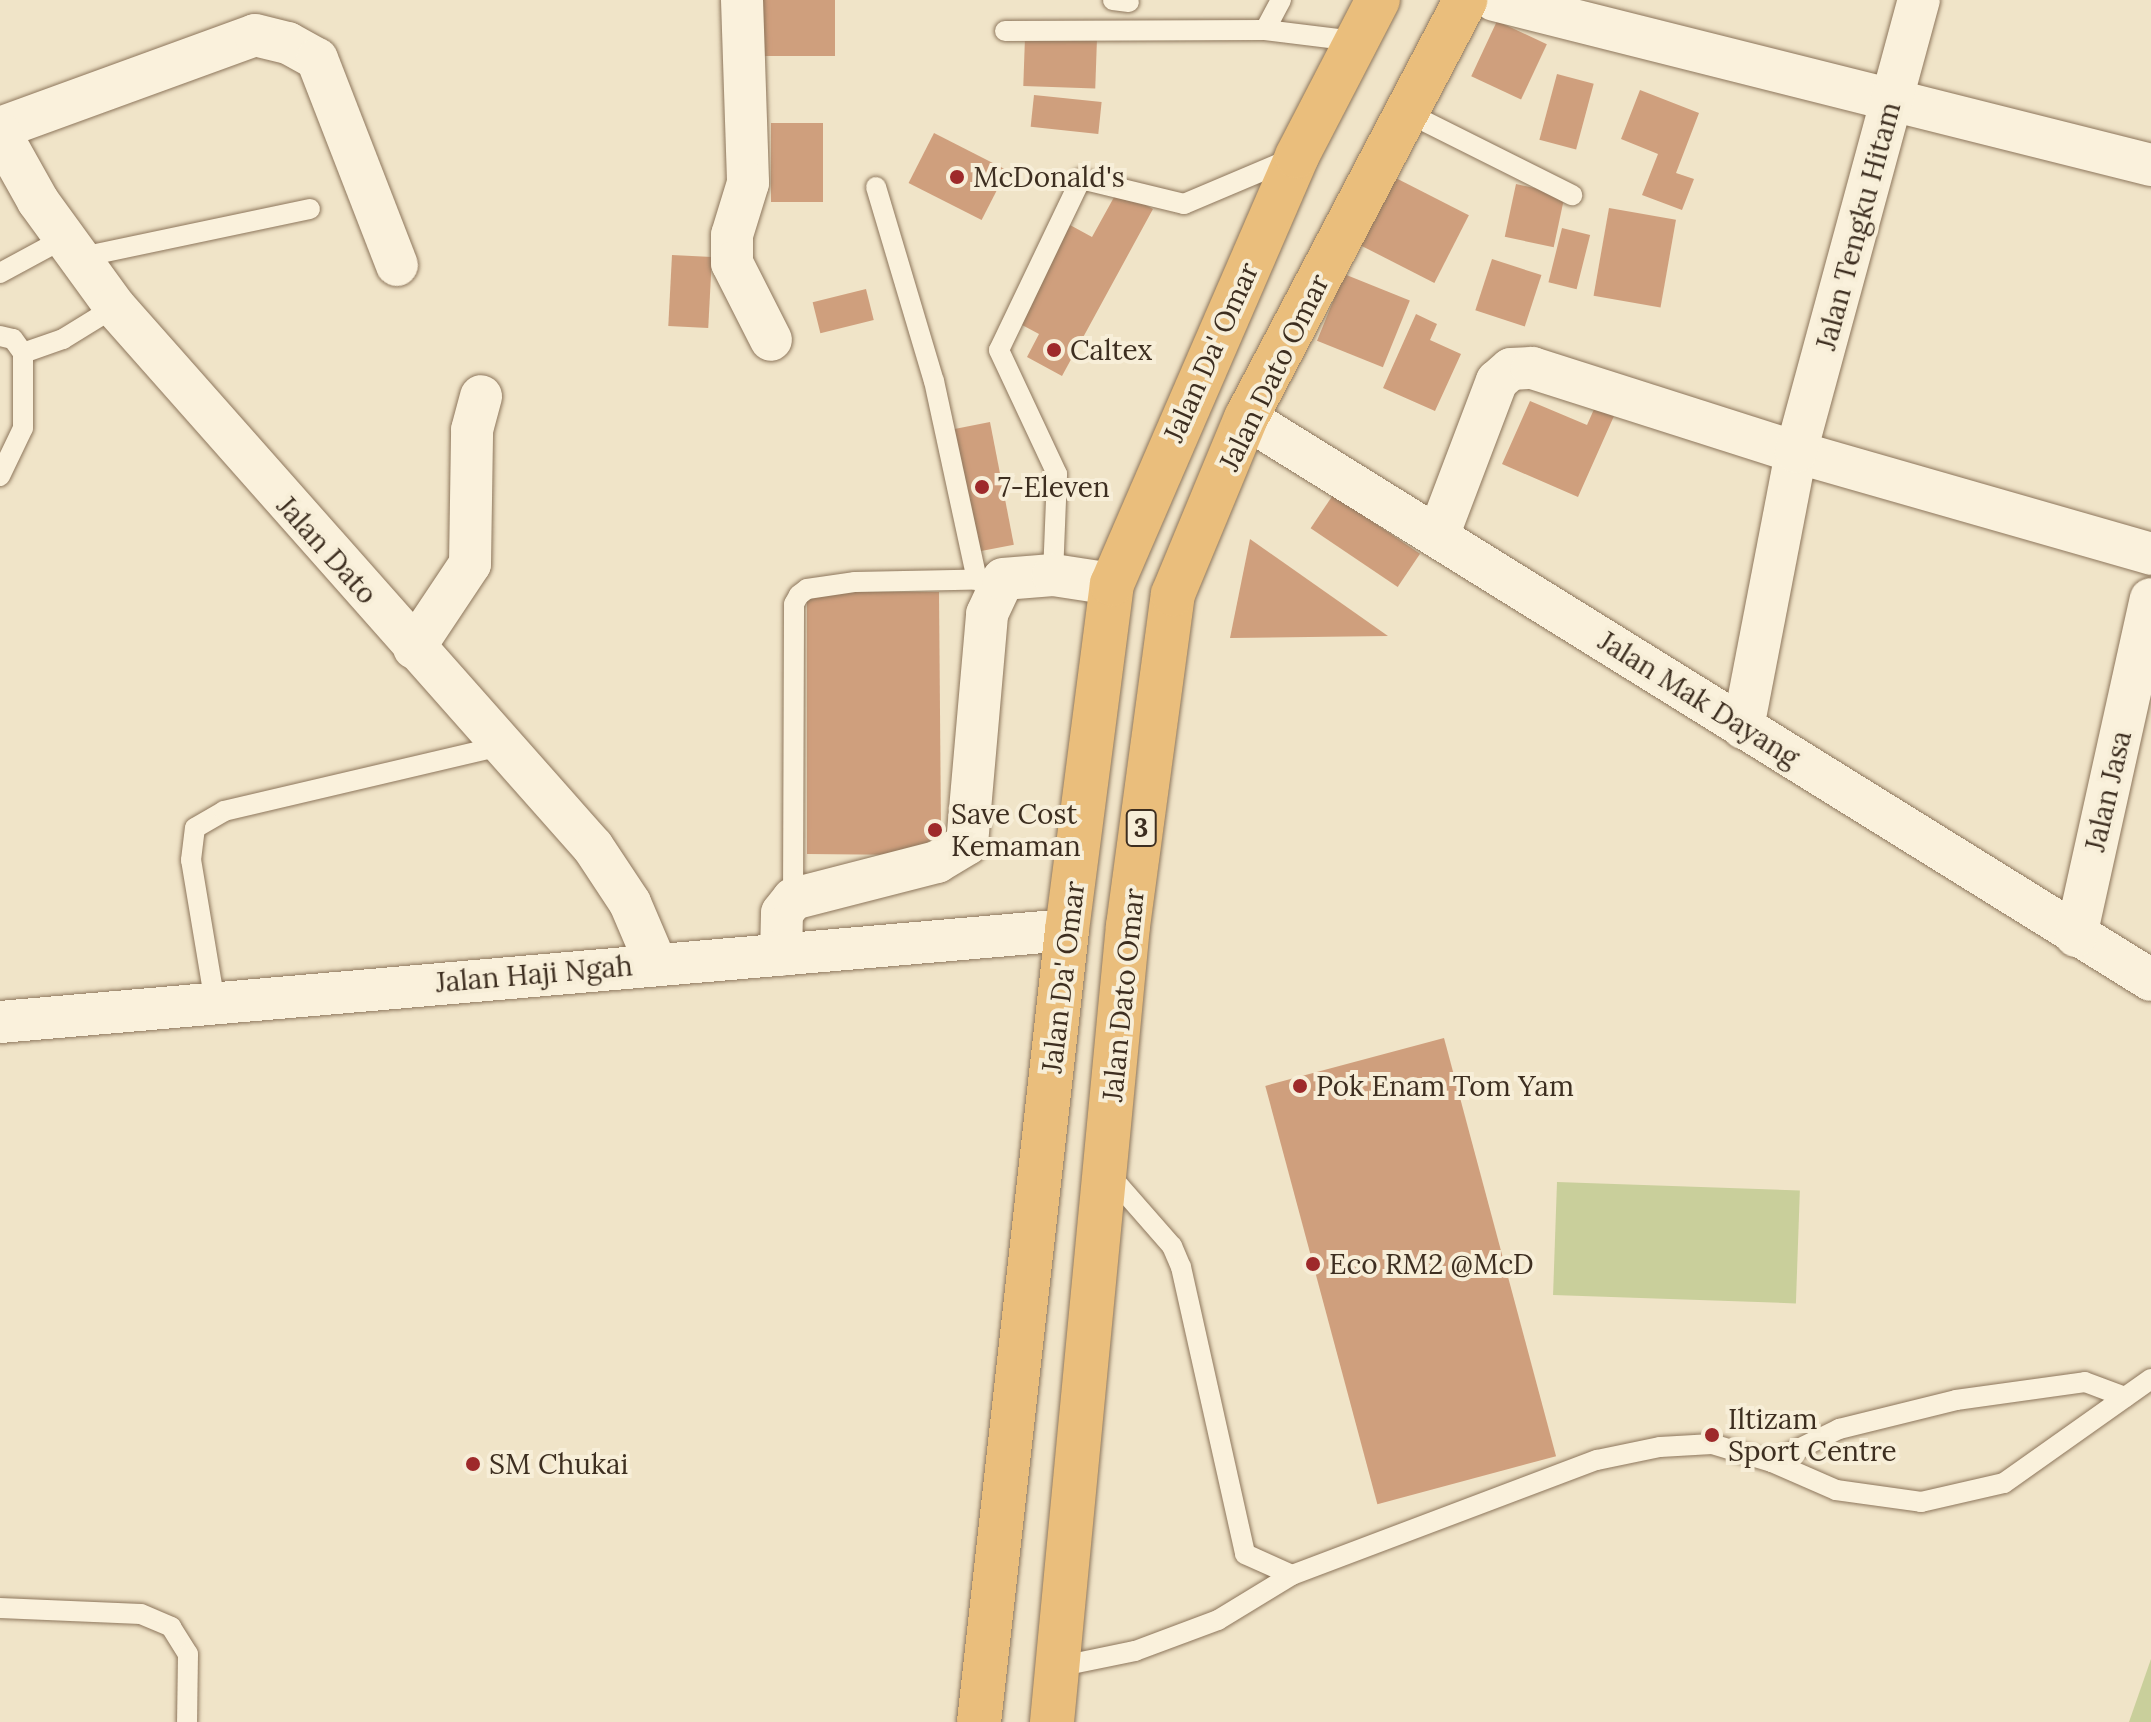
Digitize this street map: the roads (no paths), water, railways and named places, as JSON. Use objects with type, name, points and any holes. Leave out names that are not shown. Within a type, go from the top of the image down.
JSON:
[{"type":"highway","name":"Jalan Da' Omar","points":[[979,1722],[1067,930],[1112,584],[1297,156],[1354,41],[1378,0]]},
{"type":"highway","name":"Jalan Dato Omar","points":[[1052,1722],[1128,926],[1173,594],[1246,418],[1465,0]]},
{"type":"street","points":[[742,0],[748,183],[732,235],[732,263],[771,340]]},
{"type":"street","points":[[1494,0],[2151,165]]},
{"type":"street","name":"Jalan Tengku Hitam","points":[[1743,728],[1796,452],[1919,0]]},
{"type":"street","points":[[0,130],[255,35],[288,43],[317,59],[397,265]]},
{"type":"street","name":"Jalan Dato","points":[[0,130],[70,248],[115,307],[593,847],[630,903],[656,964]]},
{"type":"street","points":[[1438,536],[1497,381],[1511,369],[1532,368],[1796,452],[2151,554]]},
{"type":"street","points":[[414,648],[470,564],[472,430],[481,396]]},
{"type":"street","name":"Jalan Mak Dayang","points":[[1246,418],[2151,980]]},
{"type":"street","points":[[781,955],[782,913],[793,899],[937,862],[967,844],[990,580],[1053,575],[1112,584]]},
{"type":"street","name":"Jalan Jasa","points":[[2076,936],[2151,599]]},
{"type":"street","name":"Jalan Haji Ngah","points":[[0,1022],[1067,930]]},
{"type":"lane","points":[[1265,30],[1281,0]]},
{"type":"lane","points":[[1005,31],[1265,30],[1354,41]]},
{"type":"lane","points":[[1406,112],[1572,195]]},
{"type":"lane","points":[[1053,575],[1057,474],[999,350],[1081,179],[1184,204],[1297,156]]},
{"type":"lane","points":[[793,899],[794,604],[807,589],[855,582],[990,580],[876,187]]},
{"type":"lane","points":[[0,273],[70,248],[310,209]]},
{"type":"lane","points":[[23,353],[63,339],[115,307]]},
{"type":"lane","points":[[0,336],[13,339],[23,353],[23,428],[0,476]]},
{"type":"lane","points":[[215,1003],[191,860],[195,828],[224,811],[502,746]]},
{"type":"lane","points":[[1105,1170],[1172,1246],[1181,1267],[1245,1554],[1292,1575]]},
{"type":"lane","points":[[1057,1667],[1135,1651],[1218,1620],[1292,1575],[1597,1460],[1660,1447],[1712,1444],[1772,1462],[1836,1490],[1921,1502],[2004,1483],[2151,1379]]},
{"type":"lane","points":[[1772,1462],[1839,1429],[1956,1400],[2085,1382],[2125,1397]]},
{"type":"lane","points":[[0,1608],[141,1614],[171,1627],[188,1654],[187,1722]]},
{"type":"place","name":"McDonald's","points":[[957,177]]},
{"type":"place","name":"Caltex","points":[[1054,350]]},
{"type":"place","name":"7-Eleven","points":[[982,487]]},
{"type":"place","name":"Save Cost Kemaman","points":[[935,830]]},
{"type":"place","name":"Pok Enam Tom Yam","points":[[1300,1086]]},
{"type":"place","name":"Eco RM2 @McD","points":[[1313,1264]]},
{"type":"place","name":"Iltizam Sport Centre","points":[[1712,1435]]},
{"type":"place","name":"SM Chukai","points":[[473,1464]]}]
